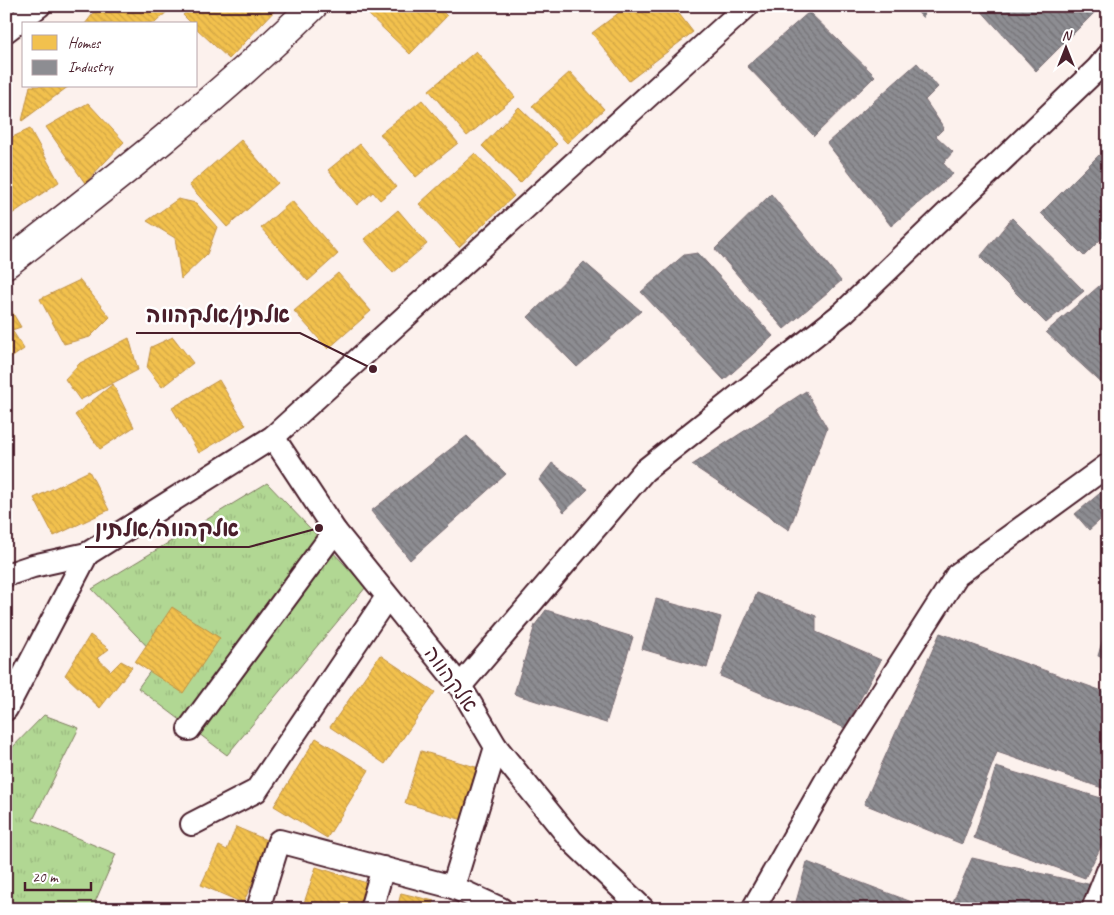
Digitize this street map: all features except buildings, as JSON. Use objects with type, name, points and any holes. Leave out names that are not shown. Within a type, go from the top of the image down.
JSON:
[{"type":"street","points":[[6,31],[39,6]]},
{"type":"street","points":[[6,264],[132,167],[254,64],[313,6]]},
{"type":"street","points":[[6,576],[33,566],[87,554],[273,437],[747,6]]},
{"type":"street","points":[[460,686],[644,471],[844,312],[1097,69],[1108,56]]},
{"type":"street","name":"אלקהווה","points":[[273,437],[335,531],[387,598],[460,686],[496,747],[572,841],[643,909]]},
{"type":"street","points":[[753,909],[831,772],[957,575],[1108,465]]},
{"type":"street","points":[[188,729],[335,531]]},
{"type":"street","points":[[6,709],[87,554]]},
{"type":"street","points":[[192,824],[256,791],[387,598]]},
{"type":"street","points":[[453,887],[496,747]]},
{"type":"street","points":[[258,909],[279,841],[453,887],[501,909]]},
{"type":"street","points":[[371,909],[383,868]]},
{"type":"street","points":[[1093,909],[1108,871]]},
{"type":"green space","points":[[267,483],[366,587],[227,755],[138,688],[159,659],[92,589]]},
{"type":"green space","points":[[44,715],[79,728],[33,820],[116,854],[92,909],[6,909],[6,754]]},
{"type":"place","name":"אלתין/אלקהווה","points":[[373,369]]},
{"type":"place","name":"אלקהווה/אלתין","points":[[319,528]]}]
